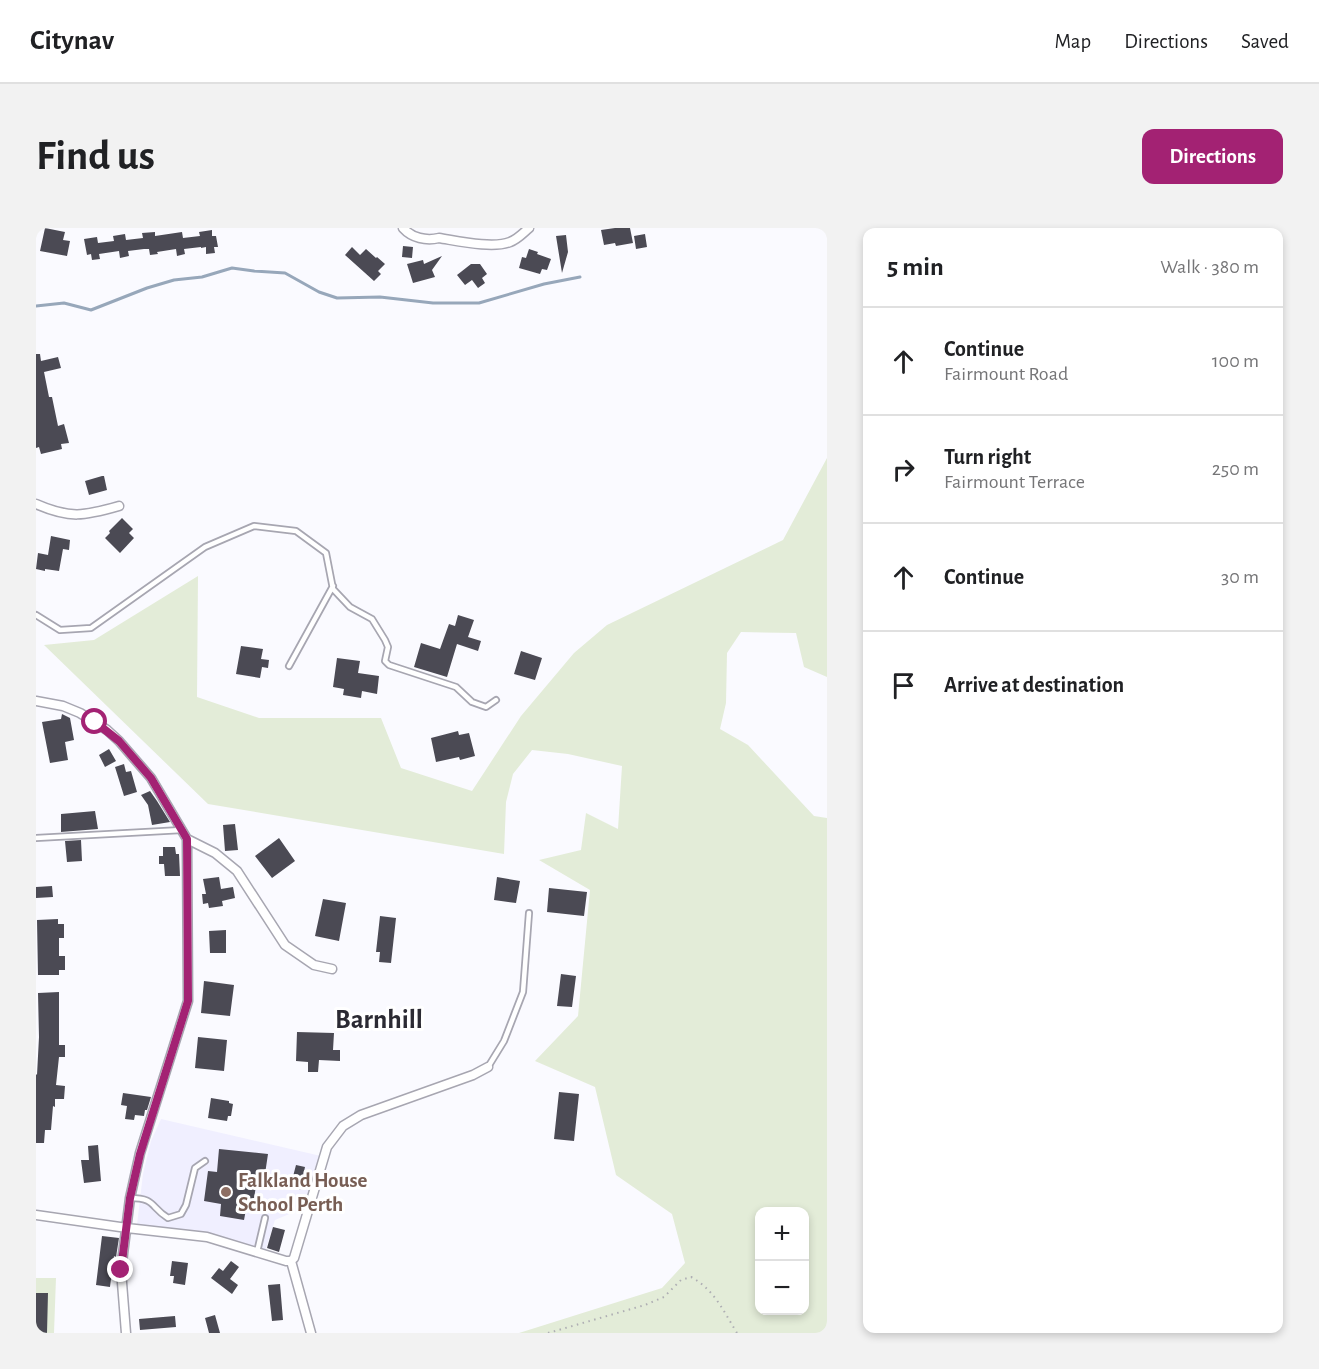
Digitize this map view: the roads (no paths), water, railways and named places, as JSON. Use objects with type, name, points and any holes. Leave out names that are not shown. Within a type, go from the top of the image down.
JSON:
[{"type":"street","points":[[403,228],[409,234],[422,239],[439,238],[496,245],[508,243],[529,228]]},
{"type":"street","points":[[36,504],[62,514],[75,515],[90,514],[119,506]]},
{"type":"street","points":[[36,701],[63,706],[80,713],[107,730],[127,749],[151,778],[187,839],[184,888],[188,1001],[174,1032],[130,1198],[121,1270],[126,1333]]},
{"type":"street","points":[[187,839],[215,853],[237,871],[285,945],[314,965],[333,969]]},
{"type":"street","points":[[291,1261],[294,1258],[327,1147],[343,1126],[361,1115],[473,1075],[488,1067]]},
{"type":"street","points":[[36,1215],[207,1237],[291,1261]]},
{"type":"street","points":[[291,1261],[311,1333]]},
{"type":"lane","points":[[36,615],[60,630],[91,628],[205,547],[254,526],[296,531],[326,553],[333,589],[350,607],[372,619],[388,647],[385,661],[389,665],[456,687],[472,702],[486,707],[496,700]]},
{"type":"lane","points":[[289,666],[333,586]]},
{"type":"lane","points":[[36,838],[182,830]]},
{"type":"lane","points":[[488,1067],[504,1041],[523,992],[530,913]]},
{"type":"lane","points":[[130,1198],[143,1198],[152,1202],[161,1214],[168,1218],[181,1214],[186,1205],[195,1168],[205,1161]]},
{"type":"lane","points":[[257,1252],[265,1218]]},
{"type":"waterway","points":[[36,306],[64,303],[91,310],[147,288],[174,280],[202,277],[232,268],[285,273],[319,292],[337,298],[380,297],[433,303],[479,303],[544,284],[580,277]]},
{"type":"place","name":"Falkland House School Perth","points":[[226,1192]]},
{"type":"district","name":"Barnhill","points":[[379,1019]]}]
